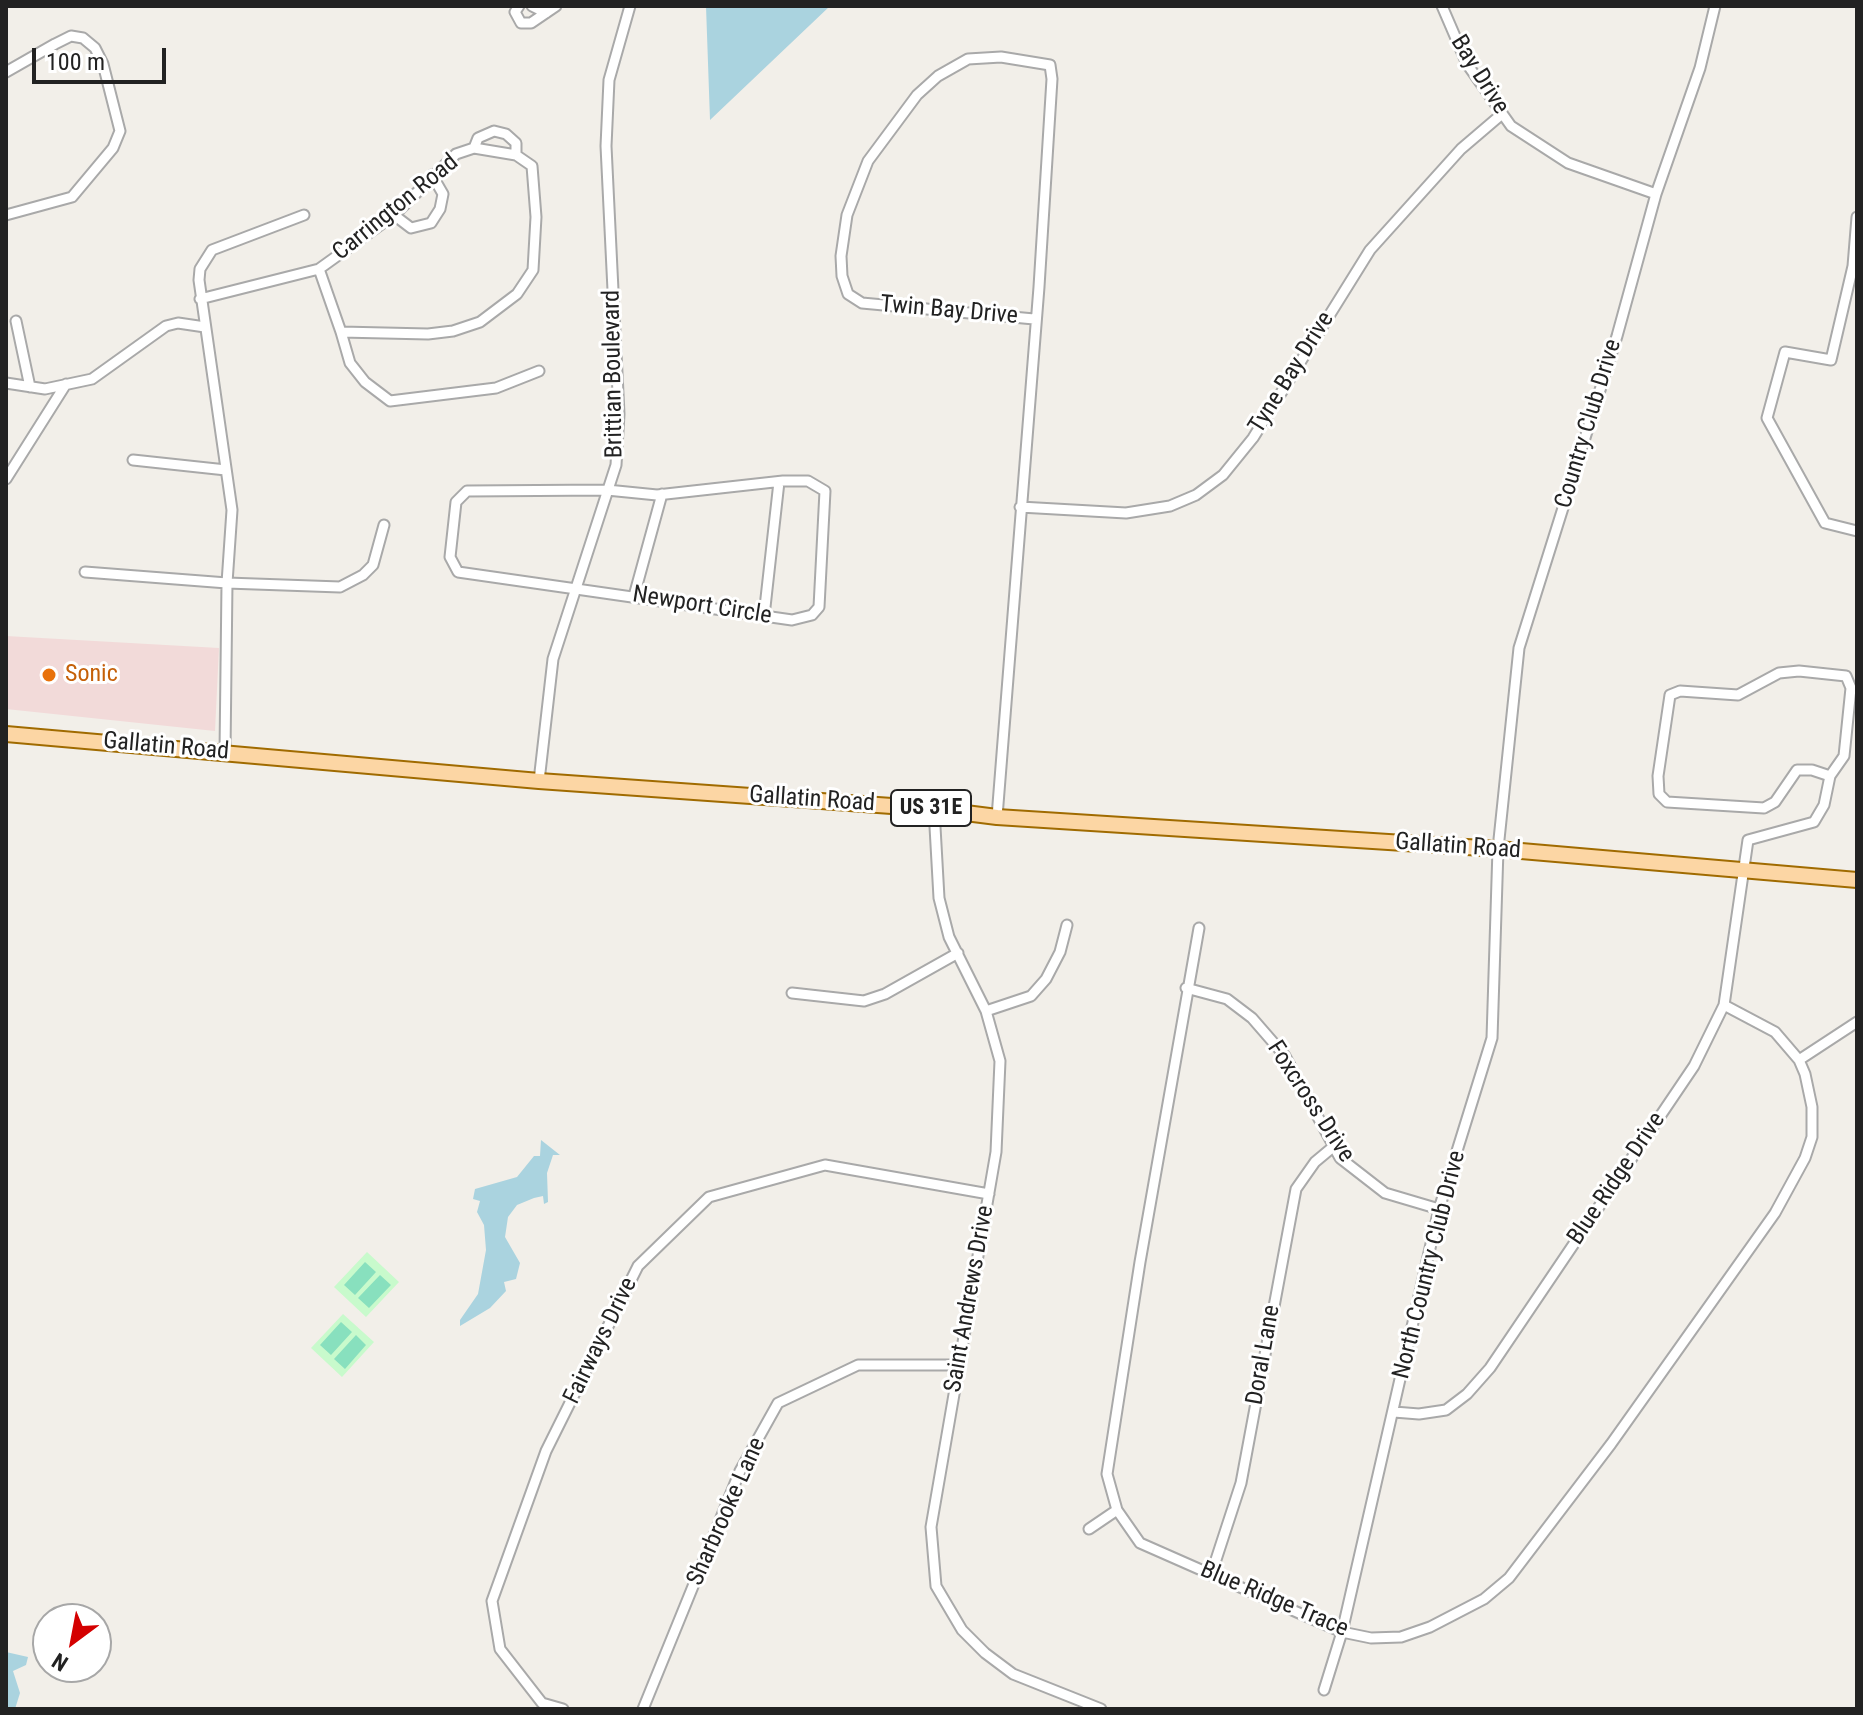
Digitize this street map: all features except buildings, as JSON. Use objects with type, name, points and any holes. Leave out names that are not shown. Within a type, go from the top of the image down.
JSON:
[{"type":"main road","name":"Gallatin Road","points":[[6,734],[539,781],[934,809],[997,817],[1498,849],[1857,880]]},
{"type":"street","points":[[519,6],[515,12],[521,23],[531,23],[556,6]]},
{"type":"street","points":[[532,6],[546,13]]},
{"type":"street","name":"Brittian Boulevard","points":[[539,781],[553,659],[579,588],[616,465],[619,414],[607,133],[609,80],[630,6]]},
{"type":"street","name":"Bay Drive","points":[[1442,6],[1467,64],[1511,126],[1568,163],[1656,194]]},
{"type":"street","name":"Country Club Drive","points":[[1498,849],[1519,648],[1617,336],[1656,194],[1700,68],[1715,6]]},
{"type":"street","points":[[6,72],[71,36],[83,38],[95,48],[103,64],[120,131],[113,148],[72,197],[6,215]]},
{"type":"street","name":"Twin Bay Drive","points":[[1001,57],[1050,65],[1034,319],[862,303],[848,294],[841,256],[847,215],[868,161],[917,95],[938,76],[968,59],[1001,57]]},
{"type":"street","name":"Tyne Bay Drive","points":[[1020,507],[1126,513],[1170,506],[1196,495],[1223,475],[1253,438],[1370,250],[1461,149],[1502,114]]},
{"type":"street","points":[[341,332],[349,335],[453,331],[480,322],[517,294],[533,270],[536,217],[532,166],[516,155],[516,143],[506,134],[494,131],[478,138],[474,148]]},
{"type":"street","name":"Carrington Road","points":[[200,299],[319,269],[394,215],[456,154],[474,148],[516,155]]},
{"type":"street","points":[[394,215],[411,228],[431,223],[440,209],[443,194],[432,175]]},
{"type":"street","points":[[225,752],[227,583],[232,510],[200,299],[200,269],[212,250],[304,215]]},
{"type":"street","points":[[1857,217],[1853,266],[1831,360],[1785,352],[1767,418],[1825,523],[1857,531]]},
{"type":"street","name":"Carrington Road","points":[[319,269],[350,363],[365,382],[390,401],[496,388],[539,371]]},
{"type":"street","points":[[997,817],[1034,319]]},
{"type":"street","points":[[16,321],[30,387]]},
{"type":"street","points":[[6,383],[45,389],[92,379],[166,326],[178,323],[205,327]]},
{"type":"street","points":[[6,479],[66,384]]},
{"type":"street","points":[[133,460],[226,470]]},
{"type":"street","name":"Newport Circle","points":[[808,481],[825,491],[819,607],[812,615],[792,620],[458,572],[450,557],[456,502],[467,491],[607,490],[662,494],[808,481]]},
{"type":"street","points":[[764,616],[779,482]]},
{"type":"street","points":[[634,596],[662,494]]},
{"type":"street","points":[[85,572],[227,583],[340,587],[363,575],[373,565],[384,525]]},
{"type":"street","points":[[1799,671],[1846,676],[1851,688],[1844,756],[1830,776],[1812,770],[1797,770],[1775,802],[1764,808],[1667,802],[1659,794],[1658,776],[1670,695],[1680,691],[1738,695],[1779,673],[1799,671]]},
{"type":"street","name":"Blue Ridge Drive","points":[[1394,1412],[1419,1414],[1446,1410],[1467,1394],[1490,1368],[1694,1066],[1724,1005],[1748,840],[1814,822],[1824,805],[1830,776]]},
{"type":"street","name":"Saint Andrews Drive","points":[[934,809],[939,898],[949,937],[986,1011],[1000,1061],[996,1152],[931,1527],[936,1586],[962,1630],[1013,1674],[1101,1709]]},
{"type":"street","name":"North Country Club Drive","points":[[1324,1690],[1342,1632],[1439,1209],[1492,1038],[1498,849]]},
{"type":"street","points":[[986,1011],[1031,996],[1039,988],[1060,952],[1067,925]]},
{"type":"street","name":"Blue Ridge Trace","points":[[1199,928],[1186,988],[1107,1474],[1117,1510],[1140,1543],[1342,1632],[1371,1638],[1401,1637],[1430,1627],[1484,1599],[1523,1563],[1766,1225],[1805,1158],[1812,1137],[1812,1107],[1799,1060],[1775,1032],[1724,1005]]},
{"type":"street","points":[[792,993],[864,1001],[885,994],[958,953]]},
{"type":"street","name":"Foxcross Drive","points":[[1186,988],[1227,999],[1252,1018],[1285,1056],[1340,1158],[1385,1193],[1439,1209]]},
{"type":"street","points":[[1799,1060],[1857,1022]]},
{"type":"street","name":"Doral Lane","points":[[1211,1575],[1241,1483],[1296,1189],[1315,1162],[1333,1147]]},
{"type":"street","name":"Fairways Drive","points":[[563,1709],[542,1703],[500,1649],[492,1601],[546,1451],[638,1266],[709,1197],[825,1165],[989,1194]]},
{"type":"street","name":"Sharbrooke Lane","points":[[643,1709],[740,1471],[778,1403],[858,1365],[959,1365]]},
{"type":"street","points":[[1089,1529],[1117,1510]]},
{"type":"shaded area","points":[[6,636],[219,648],[215,731],[6,709]]},
{"type":"green space","points":[[367,1252],[399,1282],[366,1317],[334,1287]]},
{"type":"green space","points":[[365,1262],[376,1272],[355,1295],[344,1285]]},
{"type":"green space","points":[[380,1275],[391,1285],[369,1308],[358,1298]]},
{"type":"green space","points":[[343,1314],[374,1342],[342,1377],[311,1348]]},
{"type":"green space","points":[[341,1322],[352,1332],[331,1355],[320,1345]]},
{"type":"green space","points":[[356,1335],[366,1345],[345,1369],[334,1359]]},
{"type":"water","points":[[706,6],[830,6],[710,120]]},
{"type":"water","points":[[541,1140],[560,1155],[553,1155],[547,1173],[548,1202],[544,1204],[543,1196],[534,1198],[517,1205],[508,1217],[505,1237],[520,1263],[516,1279],[504,1282],[506,1291],[490,1308],[460,1326],[460,1320],[478,1294],[486,1250],[484,1225],[477,1212],[480,1201],[473,1199],[475,1189],[517,1177],[534,1156],[540,1156]]},
{"type":"water","points":[[6,1652],[28,1657],[26,1665],[13,1671],[20,1693],[15,1709],[6,1709]]},
{"type":"place","name":"Sonic","points":[[49,675]]}]
